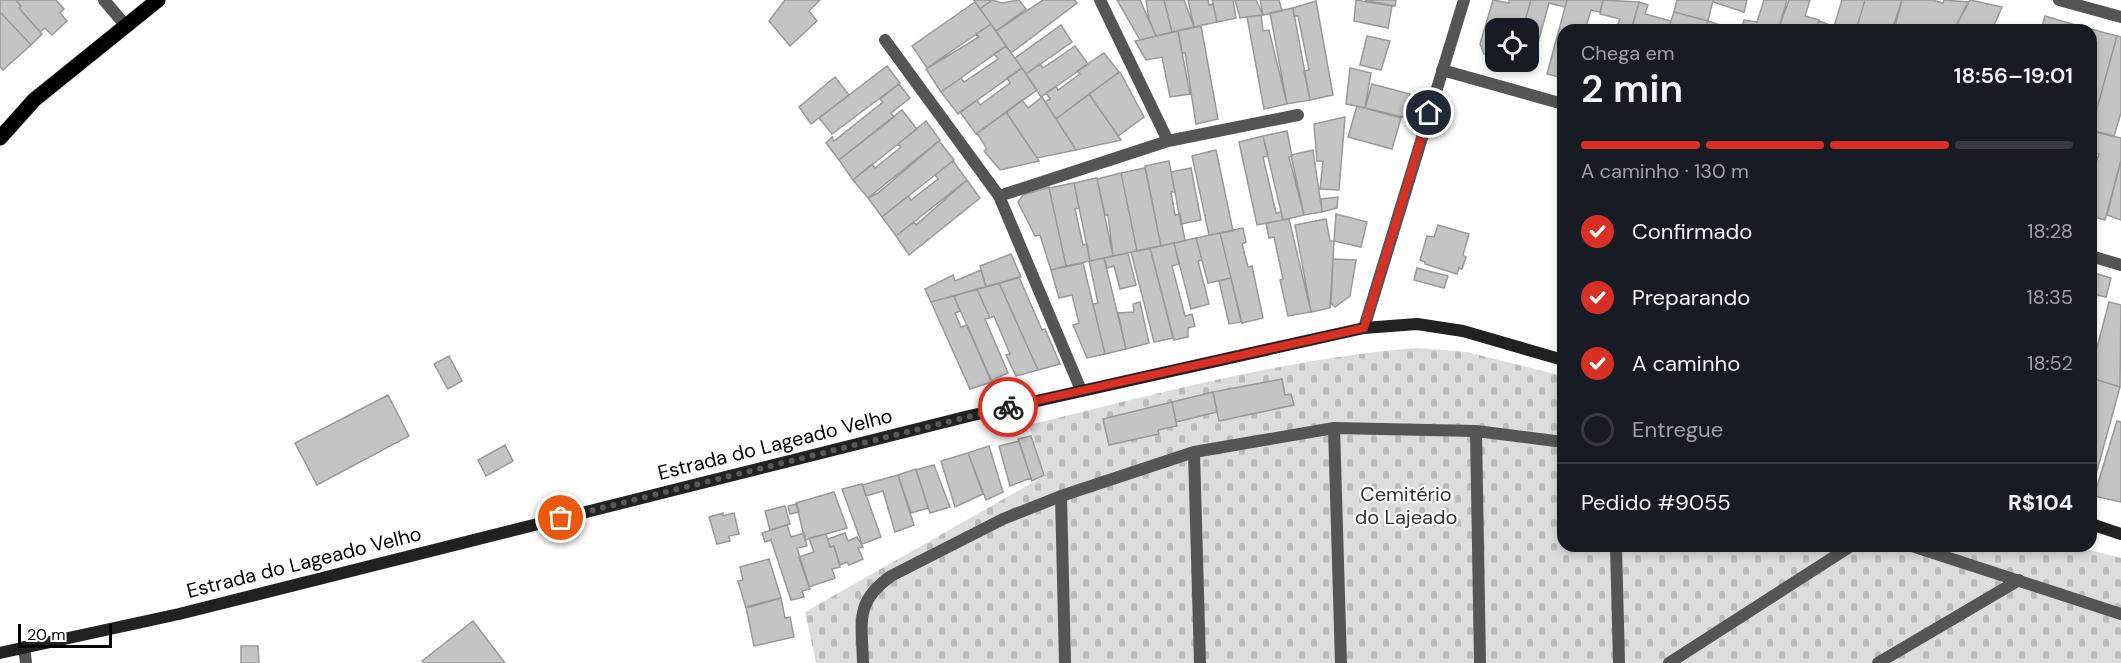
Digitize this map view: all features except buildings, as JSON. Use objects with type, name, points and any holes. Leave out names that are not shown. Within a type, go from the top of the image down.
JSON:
[{"type":"main road","points":[[0,138],[34,100],[158,0]]},
{"type":"main road","name":"Estrada do Lageado Velho","points":[[0,653],[179,614],[1081,390],[1364,328],[1417,324],[1452,330],[1557,358]]},
{"type":"main road","points":[[2097,526],[2121,534]]},
{"type":"street","points":[[104,0],[126,26]]},
{"type":"street","points":[[1100,0],[1168,141]]},
{"type":"street","points":[[1364,328],[1464,0]]},
{"type":"street","points":[[2059,0],[2121,17]]},
{"type":"street","points":[[885,40],[999,196],[1081,390]]},
{"type":"street","points":[[1442,70],[1557,103]]},
{"type":"street","points":[[999,196],[1168,141],[1298,115]]},
{"type":"street","points":[[2097,258],[2121,265]]},
{"type":"street","points":[[1334,428],[1341,663]]},
{"type":"street","points":[[863,663],[862,619],[865,600],[875,587],[891,576],[1003,519],[1061,496],[1194,452],[1334,428],[1476,431],[1557,441]]},
{"type":"street","points":[[1476,431],[1480,663]]},
{"type":"street","points":[[1194,452],[1200,663]]},
{"type":"street","points":[[1061,496],[1065,663]]},
{"type":"street","points":[[1616,552],[1619,663]]},
{"type":"street","points":[[1669,663],[1842,552]]},
{"type":"street","points":[[1931,552],[2121,614]]},
{"type":"street","points":[[1878,663],[2019,580]]},
{"type":"street","points":[[24,647],[26,663]]},
{"type":"green space","name":"Cemitério do Lajeado","points":[[1418,348],[1467,352],[1557,374],[1557,552],[2097,552],[2121,558],[2121,663],[816,663],[805,612],[1044,476],[1029,425],[1222,379],[1369,353]]},
{"type":"way so far","points":[[561,518],[1008,407]]},
{"type":"route","points":[[1008,407],[1364,328],[1429,113]]}]
